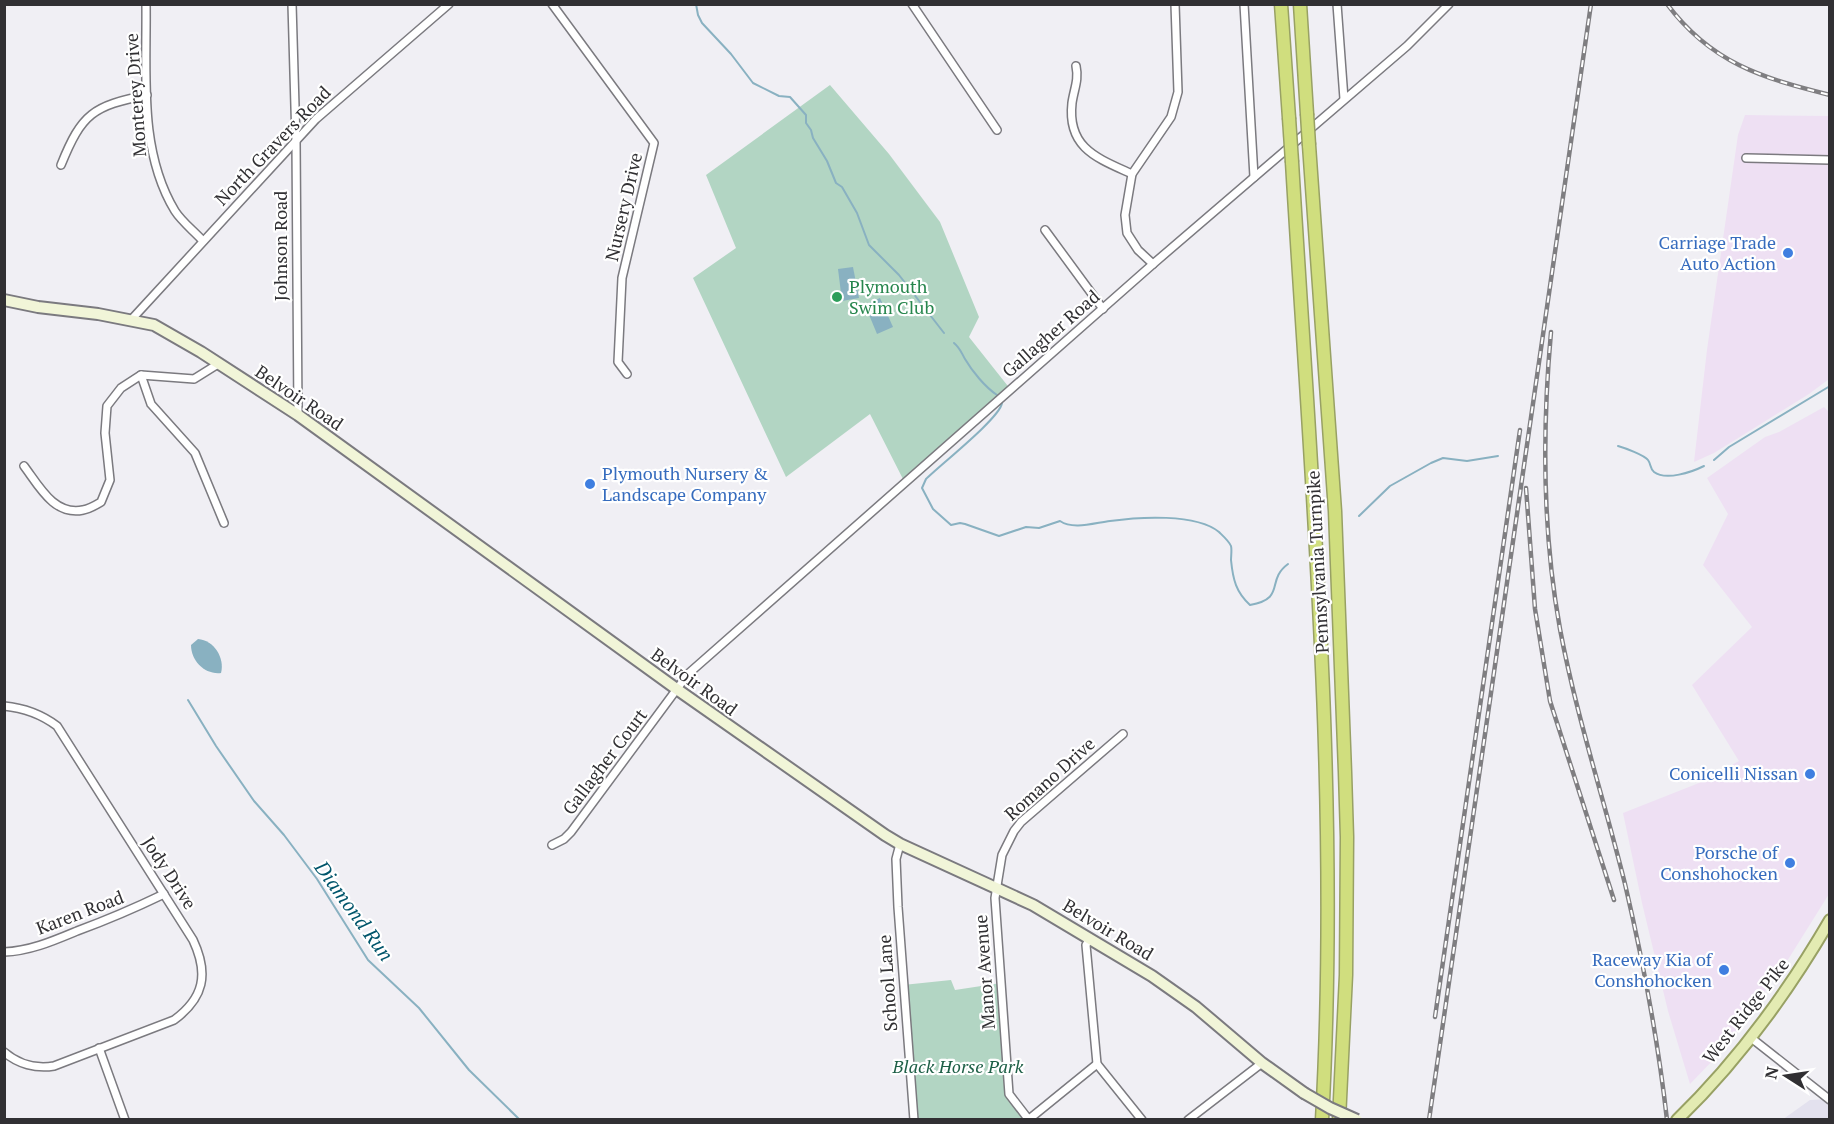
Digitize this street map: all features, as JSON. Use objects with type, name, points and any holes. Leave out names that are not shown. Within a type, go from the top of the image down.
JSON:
[{"type":"highway","name":"Pennsylvania Turnpike","points":[[1281,4],[1321,646],[1328,810],[1329,956],[1322,1119]]},
{"type":"highway","name":"Pennsylvania Turnpike","points":[[1300,4],[1335,511],[1345,772],[1346,975],[1339,1119]]},
{"type":"main road","name":"West Ridge Pike","points":[[1679,1118],[1750,1037],[1793,979],[1830,920]]},
{"type":"street","name":"Monterey Drive","points":[[146,4],[150,144],[158,175],[176,212],[203,241]]},
{"type":"street","name":"Johnson Road","points":[[292,4],[296,141],[298,415]]},
{"type":"street","name":"North Gravers Road","points":[[131,320],[316,119],[449,4]]},
{"type":"street","name":"Nursery Drive","points":[[552,4],[654,142],[622,278],[618,362],[627,374]]},
{"type":"street","points":[[912,4],[997,130]]},
{"type":"street","points":[[1153,264],[1138,250],[1128,233],[1125,215],[1132,174],[1171,117],[1178,92],[1175,4]]},
{"type":"street","points":[[1244,4],[1254,177]]},
{"type":"street","points":[[1337,4],[1344,99]]},
{"type":"street","name":"Gallagher Road","points":[[678,690],[688,674],[1153,264],[1407,46],[1449,4]]},
{"type":"street","points":[[1076,66],[1079,78],[1071,116],[1076,137],[1094,156],[1132,174]]},
{"type":"street","points":[[61,165],[72,138],[91,113],[116,102],[147,95]]},
{"type":"street","points":[[1746,158],[1830,160]]},
{"type":"street","points":[[1045,230],[1103,309]]},
{"type":"street","name":"Belvoir Road","points":[[4,300],[154,325],[178,338],[298,415],[678,690],[900,844],[997,887],[1090,938],[1176,992],[1217,1023],[1262,1063],[1304,1093],[1330,1108],[1358,1119]]},
{"type":"street","points":[[24,466],[48,498],[63,510],[84,510],[101,502],[110,480],[105,433],[107,406],[121,388],[141,375],[194,379],[218,364]]},
{"type":"street","points":[[141,375],[151,404],[195,453],[224,523]]},
{"type":"street","name":"Gallagher Court","points":[[552,845],[564,839],[571,832],[678,690]]},
{"type":"street","name":"Jody Drive","points":[[4,706],[32,711],[57,726],[199,951],[202,972],[195,1000],[189,1010],[174,1020],[44,1068],[20,1062],[4,1052]]},
{"type":"street","name":"Romano Drive","points":[[997,887],[1002,855],[1021,822],[1124,734]]},
{"type":"street","name":"School Lane","points":[[900,844],[896,859],[898,907],[914,1119]]},
{"type":"street","name":"Manor Avenue","points":[[997,887],[995,898],[1009,1094],[1029,1119]]},
{"type":"street","name":"Karen Road","points":[[4,952],[42,945],[124,913],[164,894]]},
{"type":"street","points":[[1090,938],[1086,945],[1096,1064],[1142,1119]]},
{"type":"street","points":[[1750,1037],[1830,1100]]},
{"type":"street","points":[[99,1048],[125,1119]]},
{"type":"street","points":[[1188,1119],[1262,1063]]},
{"type":"street","points":[[1029,1119],[1096,1064]]},
{"type":"shaded area","points":[[1745,115],[1829,116],[1829,379],[1714,453],[1694,462],[1707,350],[1738,135]]},
{"type":"shaded area","points":[[1824,407],[1830,413],[1829,894],[1789,958],[1719,1054],[1690,1084],[1668,1011],[1623,813],[1699,783],[1739,761],[1692,685],[1752,627],[1703,565],[1728,514],[1707,478],[1765,437],[1779,432]]},
{"type":"shaded area","points":[[1829,1099],[1829,1119],[1782,1120],[1810,1100]]},
{"type":"green space","name":"Plymouth Swim Club","points":[[830,85],[889,154],[940,222],[979,317],[969,337],[1011,390],[905,483],[870,414],[786,477],[693,278],[736,248],[706,175]]},
{"type":"green space","name":"Black Horse Park","points":[[951,980],[955,990],[1001,983],[1009,1094],[1028,1120],[914,1119],[903,985]]},
{"type":"water","points":[[853,267],[859,298],[842,301],[838,269]]},
{"type":"water","points":[[880,298],[893,327],[877,334],[865,305]]},
{"type":"water","points":[[198,639],[209,643],[217,651],[222,667],[221,673],[210,672],[196,661],[191,645]]},
{"type":"waterway","points":[[696,4],[702,23],[731,54],[753,83],[779,96],[790,97],[806,115],[806,123],[813,138],[827,161],[836,183],[842,187],[857,213],[869,245],[899,275],[944,333]]},
{"type":"waterway","points":[[954,343],[979,378],[997,395]]},
{"type":"waterway","points":[[1714,460],[1729,447],[1830,386]]},
{"type":"waterway","points":[[1002,403],[991,419],[926,479],[922,488],[933,509],[951,525],[965,524],[999,536],[1026,527],[1039,528],[1060,521],[1071,525],[1151,518],[1196,522],[1219,532],[1230,544],[1234,580],[1241,595],[1250,605],[1268,598],[1281,570],[1288,564]]},
{"type":"waterway","points":[[1618,446],[1646,458],[1653,471],[1659,475],[1679,475],[1704,466]]},
{"type":"waterway","points":[[1359,516],[1390,486],[1431,463],[1443,458],[1467,461],[1498,456]]},
{"type":"waterway","name":"Diamond Run","points":[[188,700],[254,801],[284,835],[317,879],[368,960],[419,1008],[469,1070],[520,1120]]},
{"type":"railway","points":[[1429,1120],[1591,4]]},
{"type":"railway","points":[[1667,4],[1701,41],[1739,65],[1782,82],[1830,95]]},
{"type":"railway","points":[[1551,332],[1546,407],[1545,481],[1554,592],[1574,693],[1617,852],[1638,942],[1655,1030],[1667,1120]]},
{"type":"railway","points":[[1435,1017],[1520,430]]},
{"type":"railway","points":[[1526,488],[1535,609],[1550,701],[1614,900]]},
{"type":"place","name":"Carriage Trade Auto Action","points":[[1788,253]]},
{"type":"place","name":"Plymouth Swim Club","points":[[837,297]]},
{"type":"place","name":"Plymouth Nursery & Landscape Company","points":[[590,484]]},
{"type":"place","name":"Conicelli Nissan","points":[[1810,774]]},
{"type":"place","name":"Porsche of Conshohocken","points":[[1790,863]]},
{"type":"place","name":"Raceway Kia of Conshohocken","points":[[1724,970]]}]
